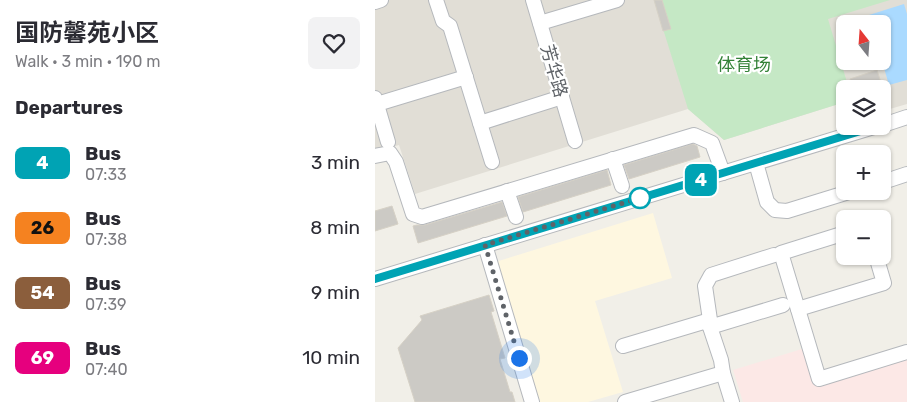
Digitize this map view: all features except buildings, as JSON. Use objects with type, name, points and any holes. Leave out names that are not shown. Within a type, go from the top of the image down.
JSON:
[{"type":"street","points":[[375,2],[381,0]]},
{"type":"street","points":[[436,0],[443,21],[450,26],[492,162]]},
{"type":"street","name":"芳华路","points":[[533,0],[575,142]]},
{"type":"street","points":[[541,23],[617,0]]},
{"type":"street","points":[[388,142],[376,101],[466,77]]},
{"type":"street","points":[[480,123],[562,97]]},
{"type":"street","points":[[891,122],[907,117]]},
{"type":"street","points":[[375,156],[390,154],[396,162],[413,214],[422,217],[693,135],[711,143],[723,173]]},
{"type":"street","points":[[375,279],[848,135]]},
{"type":"street","points":[[613,159],[622,186]]},
{"type":"street","points":[[756,163],[767,202],[775,210],[787,211],[836,196]]},
{"type":"street","points":[[891,179],[907,174]]},
{"type":"street","points":[[507,191],[517,217]]},
{"type":"street","points":[[836,236],[781,253],[819,379],[907,352]]},
{"type":"street","points":[[485,245],[532,402]]},
{"type":"street","points":[[732,402],[710,324],[705,286],[711,275],[773,255]]},
{"type":"street","points":[[798,309],[884,283],[879,265]]},
{"type":"street","points":[[623,346],[783,305]]},
{"type":"street","points":[[625,402],[723,372]]},
{"type":"shaded area","points":[[375,0],[907,0],[907,104],[891,109],[891,80],[836,80],[836,105],[724,140],[688,109],[415,194],[399,145],[375,152]]},
{"type":"shaded area","points":[[653,213],[672,278],[595,301],[623,392],[588,402],[532,402],[489,264]]},
{"type":"shaded area","points":[[907,346],[907,402],[743,402],[733,370],[805,348],[813,374]]},
{"type":"green space","name":"体育场","points":[[654,0],[890,0],[828,19],[836,46],[836,70],[843,70],[846,80],[836,80],[836,105],[724,140],[688,109]]},
{"type":"water","points":[[904,4],[907,14],[907,80],[891,84],[891,80],[888,80],[885,70],[891,70],[891,15],[869,15]]},
{"type":"bus line","name":"4","points":[[375,279],[847,135]]},
{"type":"route","points":[[519,358],[485,245],[640,198]]}]
